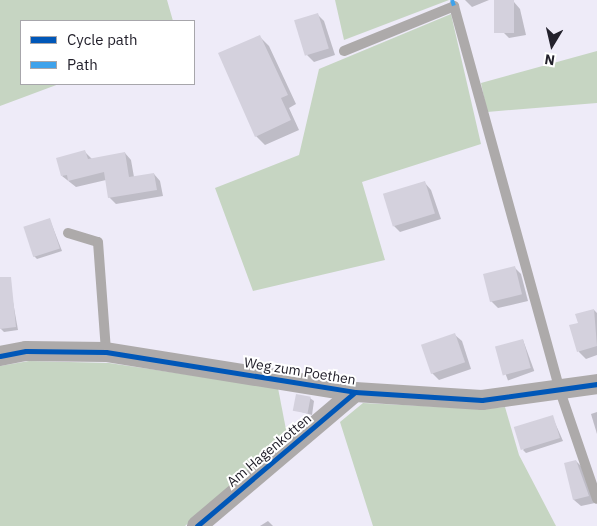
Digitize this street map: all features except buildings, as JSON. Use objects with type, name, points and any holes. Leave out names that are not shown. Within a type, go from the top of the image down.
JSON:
[{"type":"street","name":"Weg zum Poethen","points":[[0,356],[26,351],[106,352],[355,392],[482,400],[597,384]]},
{"type":"street","name":"Am Hagenkotten","points":[[197,526],[355,392]]},
{"type":"lane","points":[[344,51],[454,6],[559,388],[597,500]]},
{"type":"lane","points":[[68,233],[98,242],[106,352]]},
{"type":"green space","points":[[0,0],[167,0],[173,20],[20,20],[20,85],[56,85],[0,106]]},
{"type":"green space","points":[[335,0],[449,0],[344,40]]},
{"type":"green space","points":[[451,14],[481,144],[362,182],[385,260],[253,291],[215,188],[299,155],[319,69]]},
{"type":"green space","points":[[597,51],[597,103],[487,112],[481,83]]},
{"type":"green space","points":[[29,361],[109,363],[278,388],[288,440],[185,526],[0,526],[0,366]]},
{"type":"green space","points":[[363,403],[483,409],[505,407],[519,455],[556,526],[373,526],[340,422]]},
{"type":"marked path","points":[[452,0],[454,6]]},
{"type":"cycle path","points":[[0,356],[26,351],[106,352],[355,392],[482,400],[597,384]]},
{"type":"cycle path","points":[[197,526],[355,392]]}]
